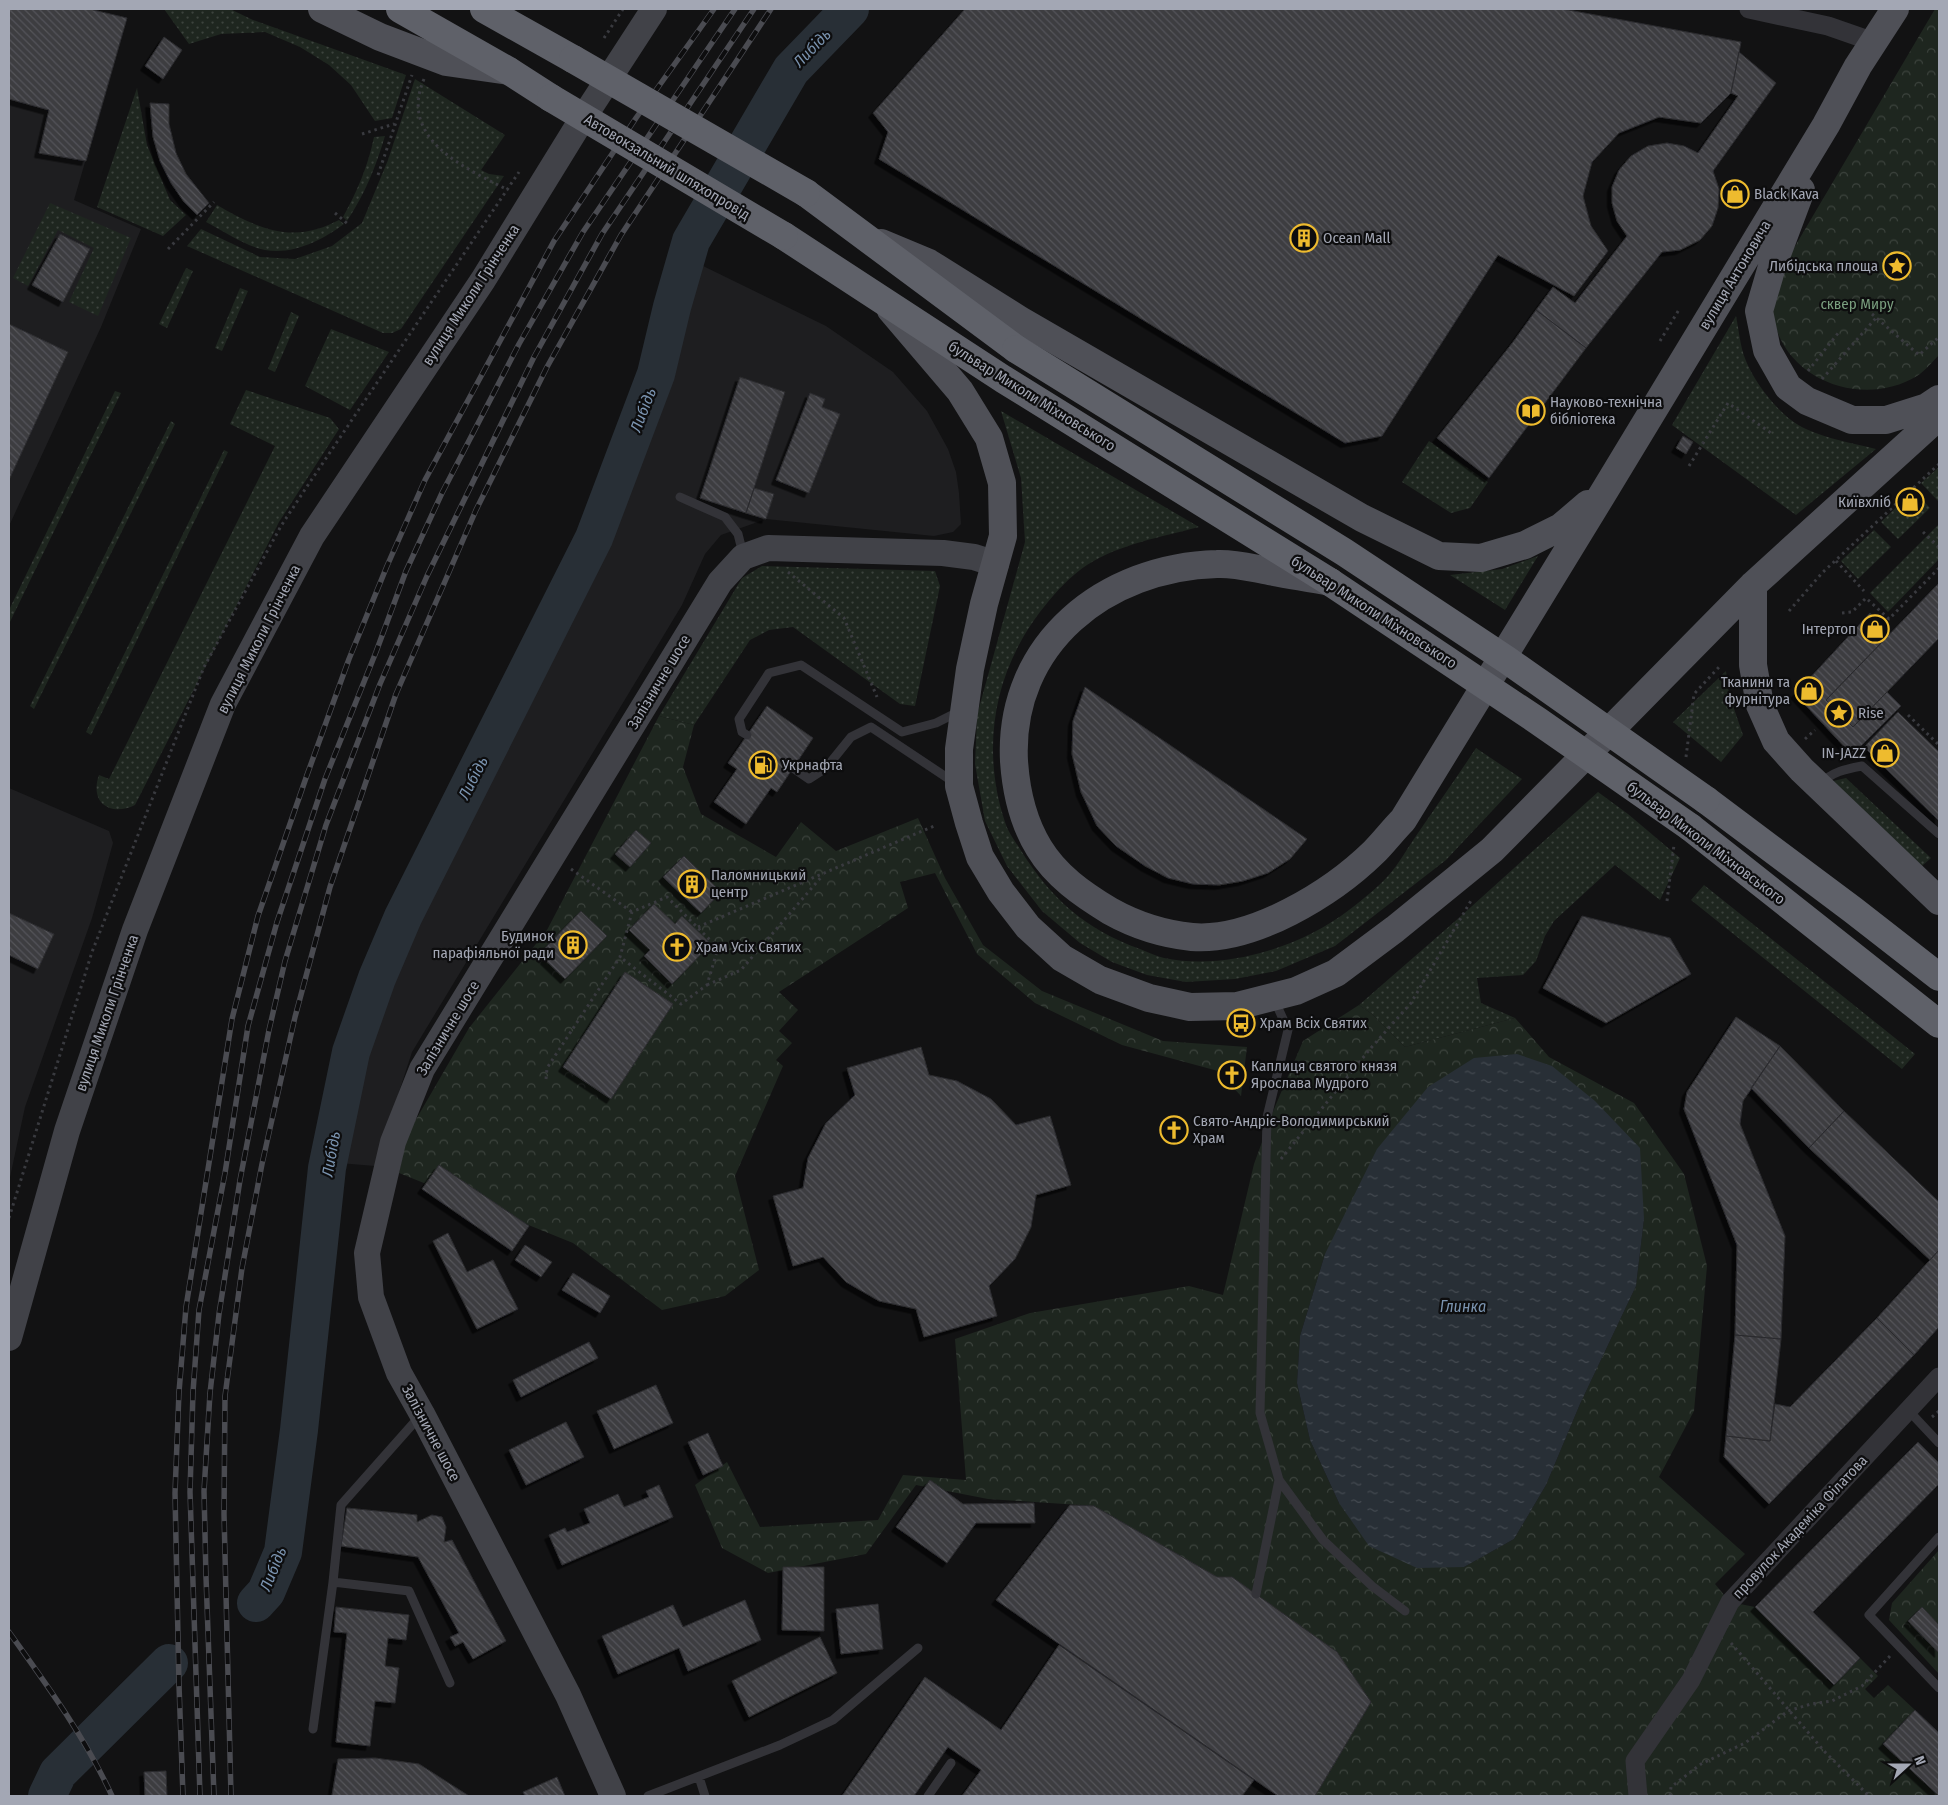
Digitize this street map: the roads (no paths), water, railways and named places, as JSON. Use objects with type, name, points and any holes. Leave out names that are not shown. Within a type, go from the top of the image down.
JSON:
[{"type":"highway","name":"Автовокзальний шляхопровід","points":[[400,9],[509,71],[551,98],[784,236]]},
{"type":"highway","points":[[484,9],[504,16],[573,59],[806,193],[1016,348],[1344,552],[1507,660],[1706,800],[1939,977]]},
{"type":"highway","name":"бульвар Миколи Міхновського","points":[[784,236],[1003,378],[1330,582],[1538,722],[1690,828],[1939,1024]]},
{"type":"main road","points":[[322,9],[380,37],[446,62],[509,71]]},
{"type":"main road","name":"вулиця Антоновича","points":[[1330,582],[1247,567],[1218,564],[1161,572],[1134,580],[1107,592],[1083,609],[1060,630],[1042,655],[1027,682],[1017,714],[1014,748],[1016,783],[1024,816],[1038,847],[1061,876],[1090,899],[1122,918],[1157,931],[1193,937],[1222,935],[1232,934],[1270,921],[1307,902],[1334,884],[1374,852],[1403,820],[1826,125],[1858,66],[1895,9]]},
{"type":"main road","points":[[1826,125],[1771,270],[1759,311],[1767,350],[1788,387],[1807,401],[1852,420],[1886,420],[1927,408],[1939,399]]},
{"type":"main road","points":[[866,237],[929,263],[1020,320],[1353,513],[1439,556],[1481,558],[1525,545],[1561,527],[1605,490]]},
{"type":"main road","points":[[884,301],[960,391],[989,438],[1002,483],[1003,536],[976,641],[959,749],[959,786],[980,857],[1001,892],[1028,927],[1062,958],[1100,980],[1149,998],[1190,1007],[1236,1006],[1296,991],[1336,973],[1395,929],[1492,850],[1753,585],[1939,416]]},
{"type":"main road","points":[[1753,585],[1753,665],[1760,704],[1776,741],[1819,786],[1939,901]]},
{"type":"street","name":"вулиця Миколи Грінченка","points":[[9,1338],[67,1132],[132,939],[223,704],[312,536],[483,280],[576,129],[654,9]]},
{"type":"street","points":[[1749,9],[1828,26],[1874,42]]},
{"type":"street","name":"Залізничне шосе","points":[[613,1796],[568,1695],[399,1373],[371,1297],[367,1253],[393,1142],[422,1069],[720,582],[744,557],[768,548],[777,548],[943,553],[974,557],[996,564]]},
{"type":"street","name":"провулок Академіка Філатова","points":[[1638,1796],[1635,1761],[1690,1680],[1730,1602],[1939,1378]]},
{"type":"lane","points":[[680,496],[725,517],[738,534],[744,557]]},
{"type":"lane","points":[[747,735],[742,732],[738,719],[769,673],[801,665],[902,732],[936,723],[964,709]]},
{"type":"lane","points":[[793,768],[809,779],[826,768],[851,737],[872,728],[959,786]]},
{"type":"lane","points":[[1819,786],[1829,775],[1862,766],[1939,834]]},
{"type":"lane","points":[[1274,998],[1288,1030],[1267,1117],[1260,1413],[1279,1480],[1323,1540],[1372,1586],[1405,1611]]},
{"type":"lane","points":[[1909,1411],[1939,1443]]},
{"type":"lane","points":[[313,1730],[333,1582],[341,1505],[422,1414]]},
{"type":"lane","points":[[1256,1594],[1279,1480]]},
{"type":"lane","points":[[1939,1537],[1869,1615],[1939,1688]]},
{"type":"lane","points":[[333,1582],[409,1592],[450,1684]]},
{"type":"lane","points":[[648,1796],[780,1745],[833,1720],[918,1648]]},
{"type":"lane","points":[[928,1796],[951,1763]]},
{"type":"lane","points":[[699,1777],[705,1796]]},
{"type":"water","name":"Глинка","points":[[1517,1054],[1552,1066],[1595,1101],[1640,1148],[1644,1219],[1636,1286],[1580,1404],[1546,1485],[1514,1539],[1464,1567],[1417,1568],[1369,1546],[1339,1503],[1310,1440],[1297,1383],[1300,1336],[1325,1254],[1377,1149],[1428,1087],[1474,1058]]},
{"type":"waterway","name":"Либідь","points":[[256,1603],[266,1592],[283,1552],[299,1430],[327,1168],[351,1052],[377,978],[403,917],[594,538],[656,374],[672,307],[691,241],[791,70],[850,9]]},
{"type":"waterway","name":"Либідь","points":[[47,1796],[58,1773],[169,1663]]},
{"type":"railway","points":[[183,1796],[175,1493],[179,1392],[186,1307],[232,1019],[258,916],[349,659],[425,480],[554,241],[636,118],[714,9]]},
{"type":"railway","points":[[200,1796],[190,1492],[193,1392],[199,1310],[225,1173],[248,1026],[277,922],[325,779],[406,571],[442,493],[519,344],[583,232],[735,9]]},
{"type":"railway","points":[[214,1796],[204,1491],[210,1393],[219,1314],[240,1180],[269,1030],[285,961],[326,825],[380,684],[427,576],[534,357],[602,234],[754,9]]},
{"type":"railway","points":[[231,1796],[224,1514],[225,1396],[242,1268],[262,1164],[295,1017],[330,887],[396,694],[476,510],[547,367],[621,235],[771,9]]},
{"type":"railway","points":[[9,1632],[78,1732],[112,1796]]},
{"type":"place","name":"Black Kava","points":[[1735,194]]},
{"type":"place","name":"Ocean Mall","points":[[1304,238]]},
{"type":"place","name":"Либідська площа","points":[[1897,266]]},
{"type":"place","name":"Науково-технічна бібліотека","points":[[1531,411]]},
{"type":"place","name":"Київхліб","points":[[1910,502]]},
{"type":"place","name":"Інтертоп","points":[[1875,629]]},
{"type":"place","name":"Тканини та фурнітура","points":[[1809,691]]},
{"type":"place","name":"Rise","points":[[1839,713]]},
{"type":"place","name":"IN-JAZZ","points":[[1885,753]]},
{"type":"place","name":"Укрнафта","points":[[763,765]]},
{"type":"place","name":"Паломницький центр","points":[[692,884]]},
{"type":"place","name":"Будинок парафіяльної ради","points":[[573,945]]},
{"type":"place","name":"Храм Усіх Святих","points":[[677,947]]},
{"type":"place","name":"Храм Всіх Святих","points":[[1241,1023]]},
{"type":"place","name":"Каплиця святого князя Ярослава Мудрого","points":[[1232,1075]]},
{"type":"place","name":"Свято-Андріє-Володимирський Храм","points":[[1174,1130]]},
{"type":"park label","name":"сквер Миру","points":[[1857,304]]}]
